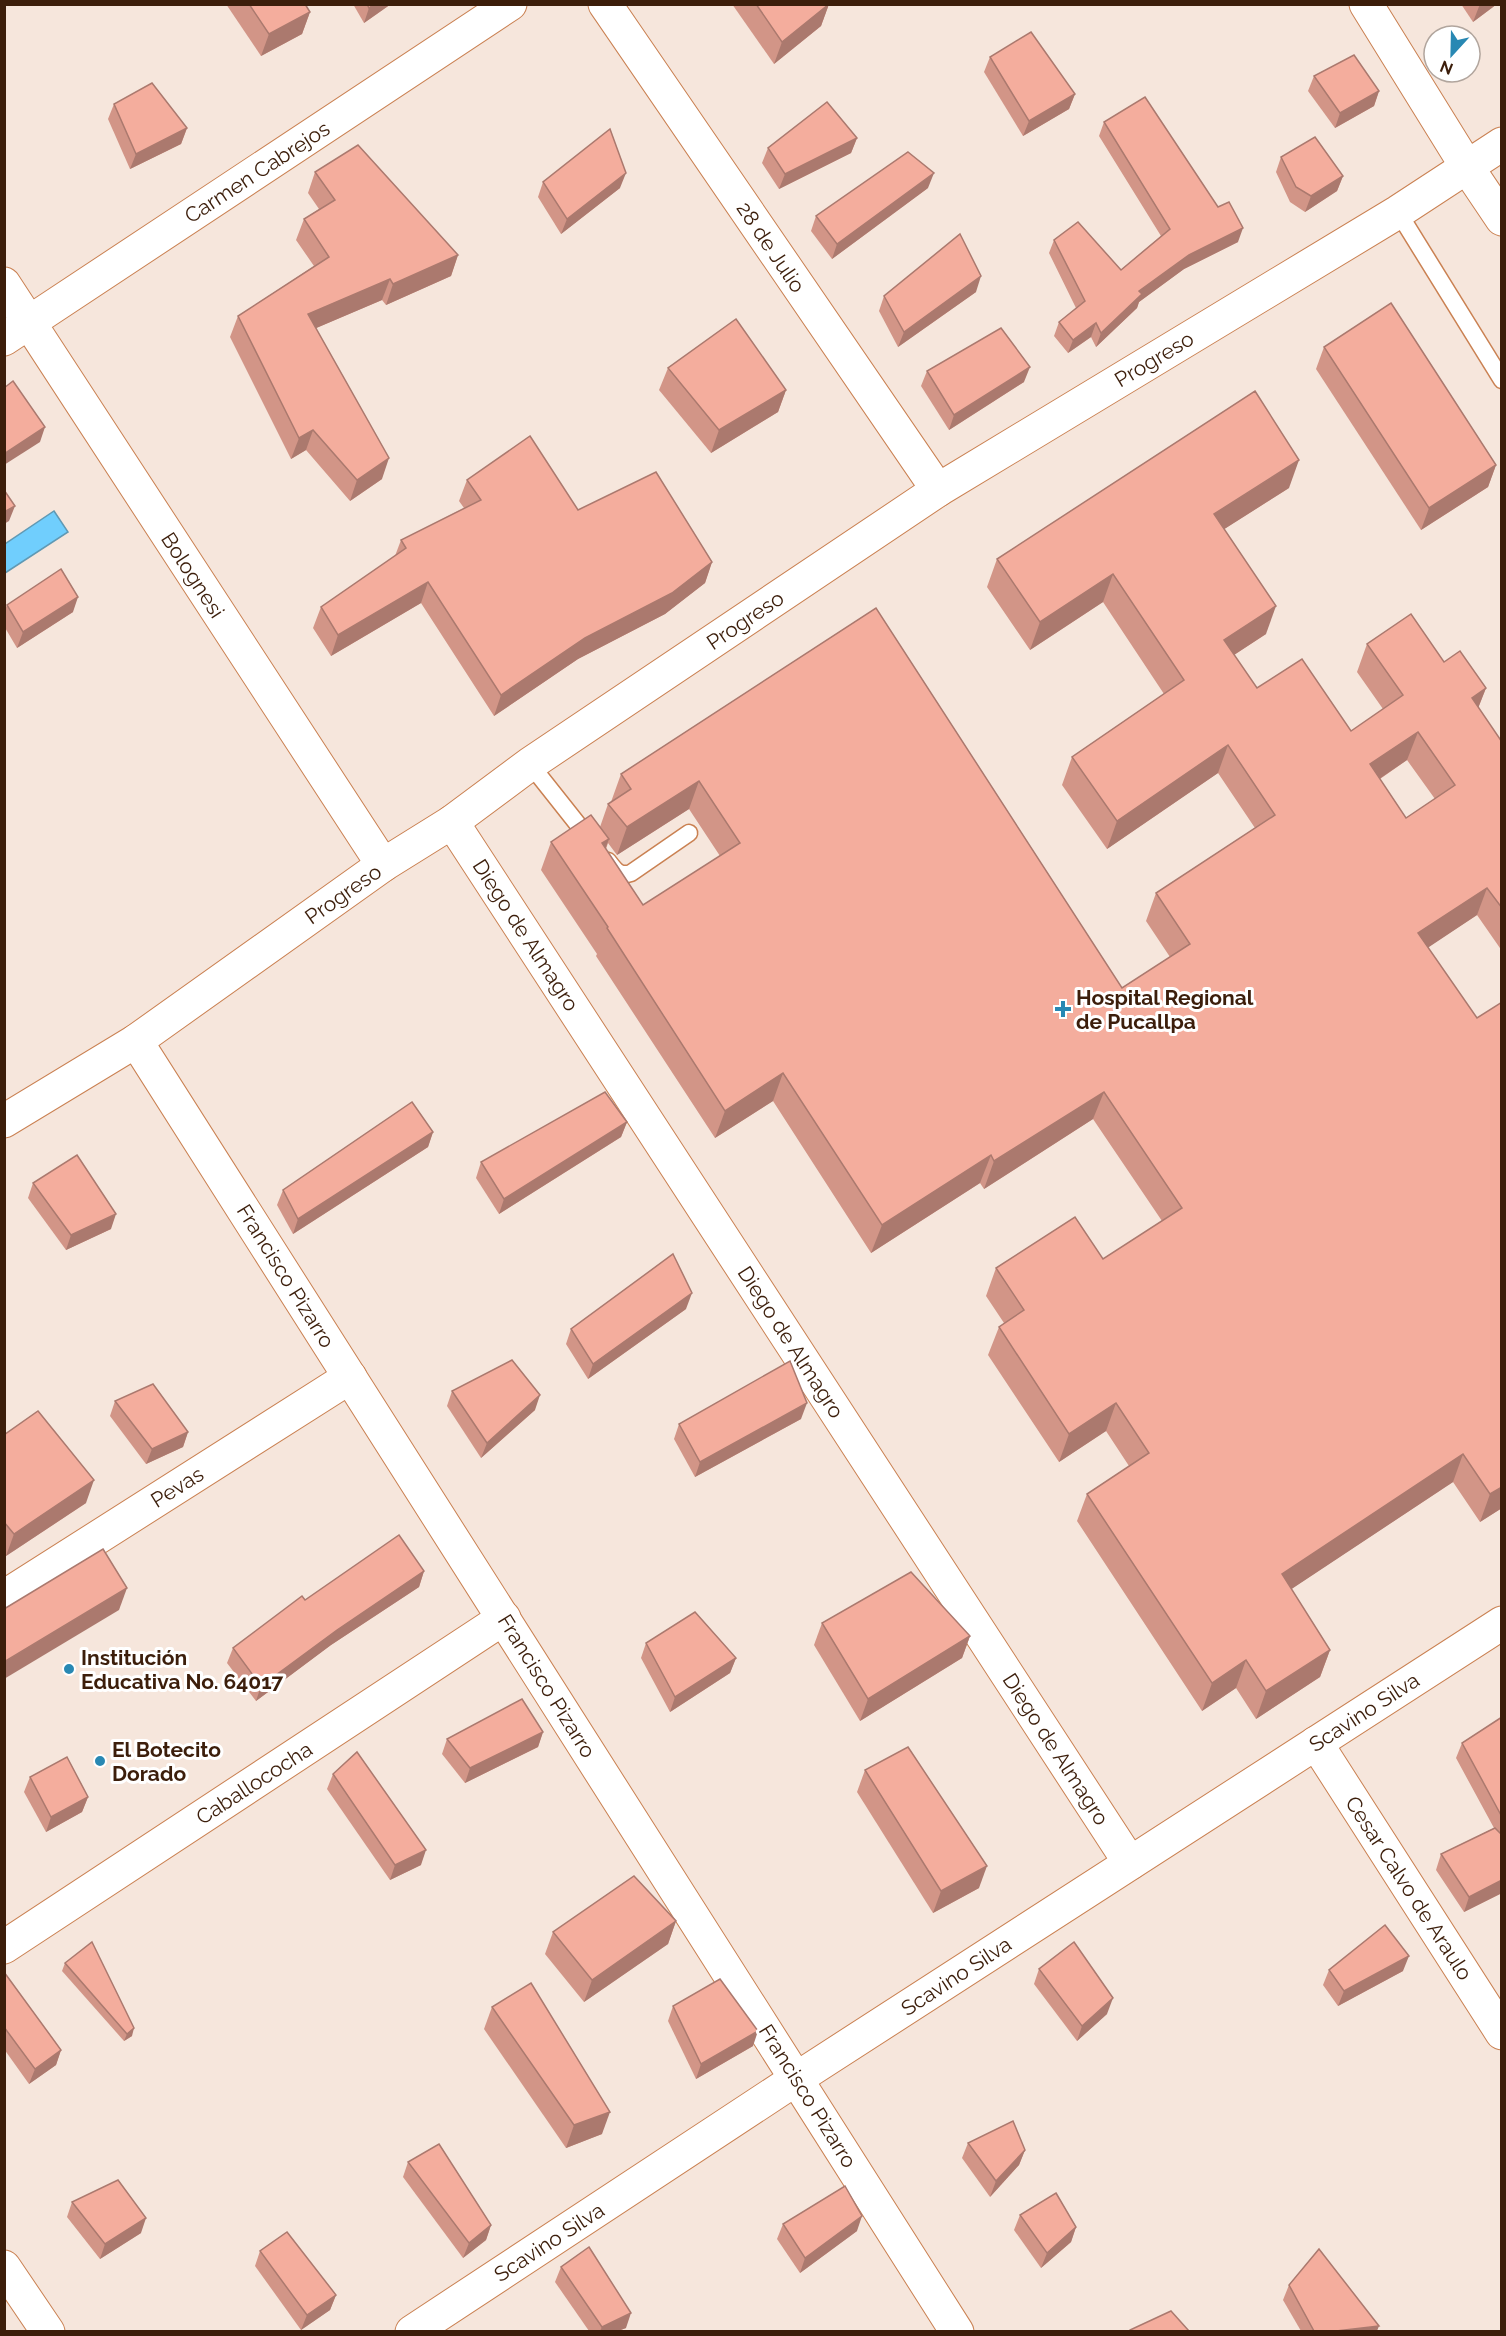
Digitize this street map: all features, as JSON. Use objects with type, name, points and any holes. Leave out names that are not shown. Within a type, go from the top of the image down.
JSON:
[{"type":"street","name":"Carmen Cabrejos","points":[[17,331],[510,4]]},
{"type":"street","name":"28 de Julio","points":[[605,4],[938,490]]},
{"type":"street","points":[[1366,4],[1502,219]]},
{"type":"street","name":"Progreso","points":[[4,1121],[136,1041],[383,866],[452,822],[530,764],[938,490],[1398,212],[1502,144]]},
{"type":"street","name":"Bolognesi","points":[[4,284],[17,331],[383,866]]},
{"type":"street","name":"Diego de Almagro","points":[[452,822],[1130,1863]]},
{"type":"street","name":"Francisco Pizarro","points":[[136,1041],[957,2331]]},
{"type":"street","name":"Pevas","points":[[4,1597],[350,1377]]},
{"type":"street","name":"Caballococha","points":[[4,1947],[504,1618]]},
{"type":"street","name":"Scavino Silva","points":[[412,2331],[796,2079],[1502,1623]]},
{"type":"street","name":"Cesar Calvo de Araulo","points":[[1316,1743],[1502,2033]]},
{"type":"street","points":[[4,2267],[48,2331]]},
{"type":"lane","points":[[1398,212],[1502,380]]},
{"type":"lane","points":[[530,764],[618,873],[624,875],[631,873],[689,833]]},
{"type":"water","points":[[54,511],[68,532],[5,573],[5,544]]},
{"type":"building","points":[[249,4],[305,4],[310,12],[269,34]]},
{"type":"building","points":[[756,4],[829,4],[782,42]]},
{"type":"building","points":[[1031,32],[1075,94],[1029,121],[990,57]]},
{"type":"building","points":[[1354,55],[1379,91],[1340,113],[1314,76]]},
{"type":"building","points":[[152,83],[187,128],[136,154],[114,104]]},
{"type":"building","points":[[1145,97],[1218,207],[1229,202],[1243,228],[1189,255],[1139,291],[1142,294],[1101,333],[1096,323],[1073,340],[1059,322],[1085,301],[1054,240],[1078,222],[1121,270],[1170,229],[1104,122]]},
{"type":"building","points":[[827,102],[857,138],[785,174],[768,148]]},
{"type":"building","points":[[610,129],[626,173],[567,219],[543,182]]},
{"type":"building","points":[[1315,137],[1343,176],[1311,196],[1296,187],[1281,157]]},
{"type":"building","points":[[358,145],[458,255],[393,284],[390,279],[308,314],[389,458],[357,480],[313,430],[299,438],[238,316],[329,257],[304,219],[335,200],[315,172]]},
{"type":"building","points":[[908,152],[934,173],[837,244],[816,216]]},
{"type":"building","points":[[960,234],[981,276],[904,332],[884,296]]},
{"type":"building","points":[[1391,303],[1496,465],[1429,508],[1324,347]]},
{"type":"building","points":[[736,319],[786,390],[719,430],[668,368]]},
{"type":"building","points":[[1001,328],[1030,367],[954,415],[927,371]]},
{"type":"building","points":[[13,381],[45,427],[4,454],[4,388]]},
{"type":"building","name":"Hospital Regional de Pucallpa","points":[[1255,391],[1299,460],[1214,514],[1276,606],[1224,640],[1257,688],[1302,659],[1351,731],[1403,695],[1367,644],[1411,614],[1444,662],[1460,651],[1486,688],[1472,698],[1502,742],[1502,908],[1487,888],[1418,933],[1477,1018],[1502,1002],[1502,1487],[1490,1494],[1463,1454],[1282,1574],[1330,1650],[1266,1691],[1246,1660],[1212,1683],[1087,1494],[1149,1453],[1116,1403],[1069,1434],[999,1327],[1024,1310],[996,1268],[1075,1217],[1103,1259],[1182,1208],[1104,1092],[994,1161],[991,1155],[882,1225],[783,1073],[725,1111],[551,842],[591,815],[609,839],[602,843],[643,905],[740,843],[699,781],[627,827],[608,804],[631,789],[621,774],[876,608],[1122,988],[1190,944],[1156,893],[1275,815],[1228,745],[1117,821],[1072,757],[1184,680],[1113,574],[1040,622],[997,559]],"holes":[[[1418,732],[1455,785],[1406,818],[1370,764]]]},
{"type":"building","points":[[530,436],[578,510],[656,472],[712,562],[672,593],[585,638],[501,695],[428,582],[338,635],[321,607],[406,548],[401,540],[481,500],[467,480]]},
{"type":"building","points":[[4,490],[15,506],[4,512]]},
{"type":"building","points":[[61,569],[78,597],[23,632],[7,605]]},
{"type":"building","points":[[605,1092],[627,1122],[504,1199],[481,1162]]},
{"type":"building","points":[[412,1102],[433,1132],[298,1219],[283,1190]]},
{"type":"building","points":[[77,1155],[116,1214],[71,1235],[33,1183]]},
{"type":"building","points":[[673,1254],[692,1293],[593,1364],[571,1329]]},
{"type":"building","points":[[512,1360],[540,1395],[487,1443],[452,1391]]},
{"type":"building","points":[[790,1361],[807,1403],[700,1462],[679,1424]]},
{"type":"building","points":[[153,1384],[188,1432],[152,1449],[115,1401]]},
{"type":"building","points":[[38,1411],[94,1480],[14,1534],[4,1522],[4,1435]]},
{"type":"building","points":[[399,1535],[424,1571],[337,1630],[261,1686],[233,1648],[302,1596],[305,1600]]},
{"type":"building","points":[[103,1549],[127,1588],[4,1662],[4,1609]]},
{"type":"building","points":[[911,1572],[970,1636],[868,1699],[822,1623]]},
{"type":"building","points":[[695,1612],[736,1658],[675,1697],[646,1643]]},
{"type":"building","points":[[522,1699],[543,1732],[470,1768],[447,1739]]},
{"type":"building","points":[[1502,1717],[1502,1817],[1462,1743]]},
{"type":"building","points":[[908,1747],[987,1866],[941,1891],[865,1770]]},
{"type":"building","points":[[357,1752],[426,1850],[395,1865],[333,1774]]},
{"type":"building","points":[[67,1757],[88,1797],[51,1817],[30,1777]]},
{"type":"building","points":[[1495,1828],[1502,1835],[1502,1880],[1469,1897],[1441,1854]]},
{"type":"building","points":[[634,1876],[676,1921],[592,1980],[553,1932]]},
{"type":"building","points":[[1385,1925],[1409,1956],[1344,1991],[1329,1970]]},
{"type":"building","points":[[92,1942],[134,2028],[127,2034],[65,1963]]},
{"type":"building","points":[[1074,1942],[1113,1998],[1082,2026],[1039,1969]]},
{"type":"building","points":[[4,1972],[61,2050],[35,2069],[4,2027]]},
{"type":"building","points":[[720,1979],[758,2031],[701,2064],[673,2006]]},
{"type":"building","points":[[531,1983],[610,2112],[574,2125],[492,2007]]},
{"type":"building","points":[[1013,2121],[1025,2150],[996,2181],[968,2143]]},
{"type":"building","points":[[439,2144],[491,2225],[469,2243],[408,2162]]},
{"type":"building","points":[[118,2180],[146,2218],[105,2244],[72,2202]]},
{"type":"building","points":[[845,2186],[862,2216],[805,2258],[783,2224]]},
{"type":"building","points":[[1056,2193],[1076,2227],[1047,2253],[1020,2215]]},
{"type":"building","points":[[287,2232],[336,2295],[307,2315],[260,2251]]},
{"type":"building","points":[[589,2247],[631,2313],[602,2327],[561,2267]]},
{"type":"building","points":[[1319,2249],[1379,2326],[1314,2331],[1289,2285]]},
{"type":"building","points":[[1171,2311],[1189,2331],[1130,2331],[1130,2330]]},
{"type":"place","name":"Hospital Regional de Pucallpa","points":[[1063,1009]]},
{"type":"place","name":"Institución Educativa No. 64017","points":[[69,1669]]},
{"type":"place","name":"El Botecito Dorado","points":[[100,1761]]}]
